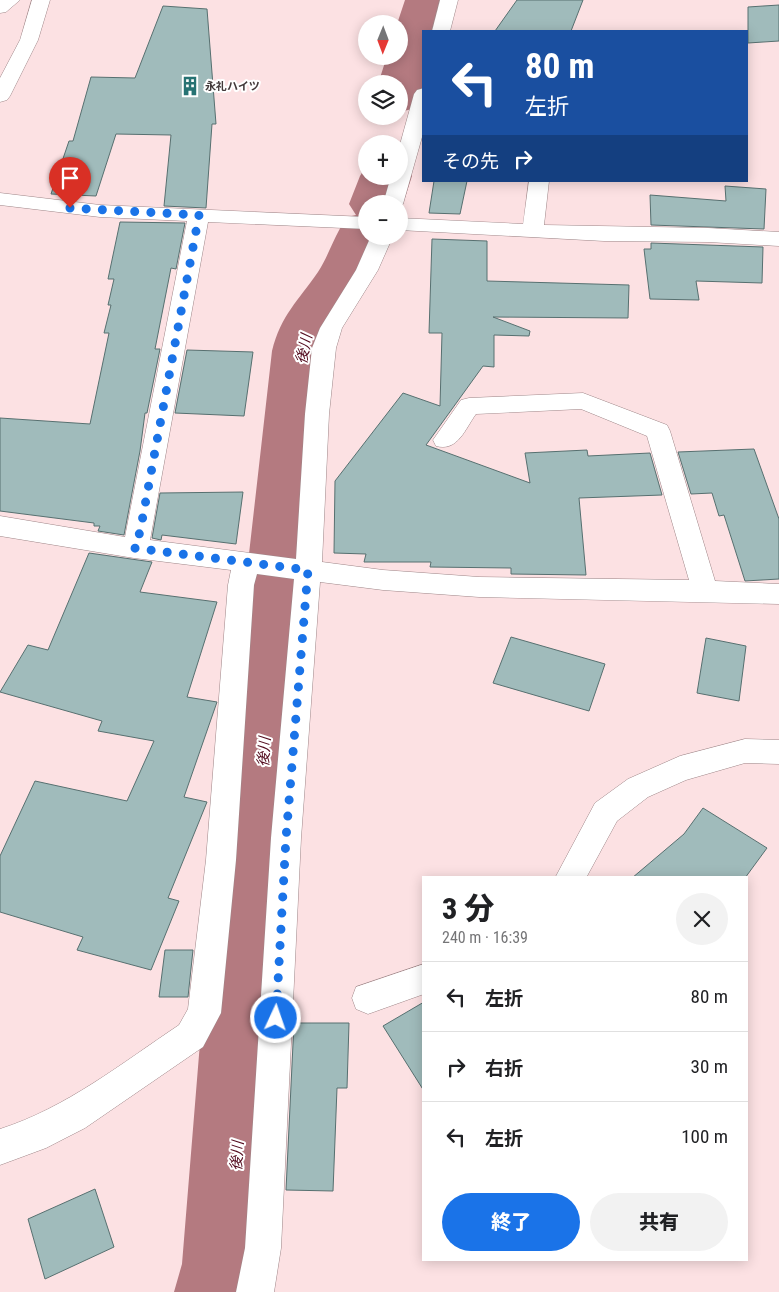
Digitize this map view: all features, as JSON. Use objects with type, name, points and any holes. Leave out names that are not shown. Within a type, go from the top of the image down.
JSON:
[{"type":"street","points":[[0,8],[11,0]]},
{"type":"street","points":[[0,96],[6,88],[29,40],[41,0]]},
{"type":"street","points":[[441,30],[449,0]]},
{"type":"street","points":[[396,195],[422,101]]},
{"type":"street","points":[[533,230],[539,182]]},
{"type":"street","points":[[0,199],[100,211],[357,222]]},
{"type":"street","points":[[134,548],[140,532],[199,215]]},
{"type":"street","points":[[408,224],[604,234],[708,235],[779,239]]},
{"type":"street","points":[[255,1292],[263,1248],[302,570],[324,348],[331,328],[367,270],[378,245]]},
{"type":"street","points":[[445,440],[469,406],[583,401],[658,431],[705,591]]},
{"type":"street","points":[[0,526],[134,548],[383,580],[479,587],[779,594]]},
{"type":"street","points":[[0,1147],[34,1136],[74,1116],[191,1036],[204,1012],[221,860],[241,585],[258,565]]},
{"type":"street","points":[[571,876],[606,812],[638,788],[680,769],[745,751],[779,752]]},
{"type":"street","points":[[368,998],[422,980]]},
{"type":"building","points":[[517,0],[583,0],[571,30],[496,30]]},
{"type":"building","points":[[779,5],[779,41],[748,43],[748,7]]},
{"type":"building","points":[[163,6],[207,9],[216,124],[212,124],[206,208],[164,206],[171,135],[116,134],[96,196],[51,194],[69,141],[73,141],[91,77],[135,78]]},
{"type":"building","points":[[434,182],[467,182],[460,214],[429,213]]},
{"type":"building","points":[[725,186],[766,189],[764,229],[651,225],[650,195],[726,201]]},
{"type":"building","points":[[120,222],[185,223],[176,269],[171,268],[155,349],[160,349],[147,413],[145,413],[140,451],[124,535],[98,531],[100,526],[94,526],[94,523],[0,511],[0,418],[90,424],[109,333],[104,333],[111,305],[108,305],[114,279],[108,279]]},
{"type":"building","points":[[432,239],[487,241],[487,281],[629,285],[628,318],[493,317],[530,331],[529,336],[494,335],[494,367],[483,366],[426,445],[530,483],[525,453],[587,450],[588,456],[650,453],[662,495],[579,498],[586,575],[511,574],[511,568],[430,567],[431,562],[364,562],[366,554],[334,553],[335,481],[403,393],[440,406],[442,333],[429,333]]},
{"type":"building","points":[[651,243],[763,247],[762,283],[696,281],[699,300],[650,299],[644,249],[651,249]]},
{"type":"building","points":[[187,350],[253,352],[244,416],[175,413]]},
{"type":"building","points":[[754,449],[779,519],[779,579],[745,581],[724,515],[719,516],[712,493],[691,494],[678,452]]},
{"type":"building","points":[[243,492],[236,544],[162,535],[161,540],[152,538],[160,493]]},
{"type":"building","points":[[89,553],[152,562],[140,592],[217,602],[187,697],[217,702],[184,797],[207,802],[168,898],[179,901],[151,970],[77,950],[83,937],[0,912],[0,856],[35,781],[127,801],[154,741],[98,731],[102,721],[0,692],[28,645],[48,650]]},
{"type":"building","points":[[511,637],[605,664],[589,711],[493,683]]},
{"type":"building","points":[[706,638],[746,646],[739,701],[697,693]]},
{"type":"building","points":[[703,808],[767,848],[746,876],[634,876],[684,834]]},
{"type":"building","points":[[165,950],[193,950],[188,997],[159,997]]},
{"type":"building","points":[[422,1003],[422,1088],[383,1026]]},
{"type":"building","points":[[294,1023],[349,1023],[347,1088],[337,1088],[333,1191],[286,1190]]},
{"type":"building","points":[[95,1189],[114,1247],[45,1279],[28,1219]]},
{"type":"waterway","name":"後川","points":[[406,75],[428,0]]},
{"type":"waterway","name":"後川","points":[[379,195],[383,185]]},
{"type":"waterway","name":"後川","points":[[222,1292],[230,1264],[248,969],[265,739],[302,351],[307,330],[323,304],[344,277],[359,245]]},
{"type":"place","name":"永礼ハイツ","points":[[190,86]]},
{"type":"route","points":[[70,208],[199,215],[140,532],[134,548],[308,570],[286,838],[276,1018]]}]
